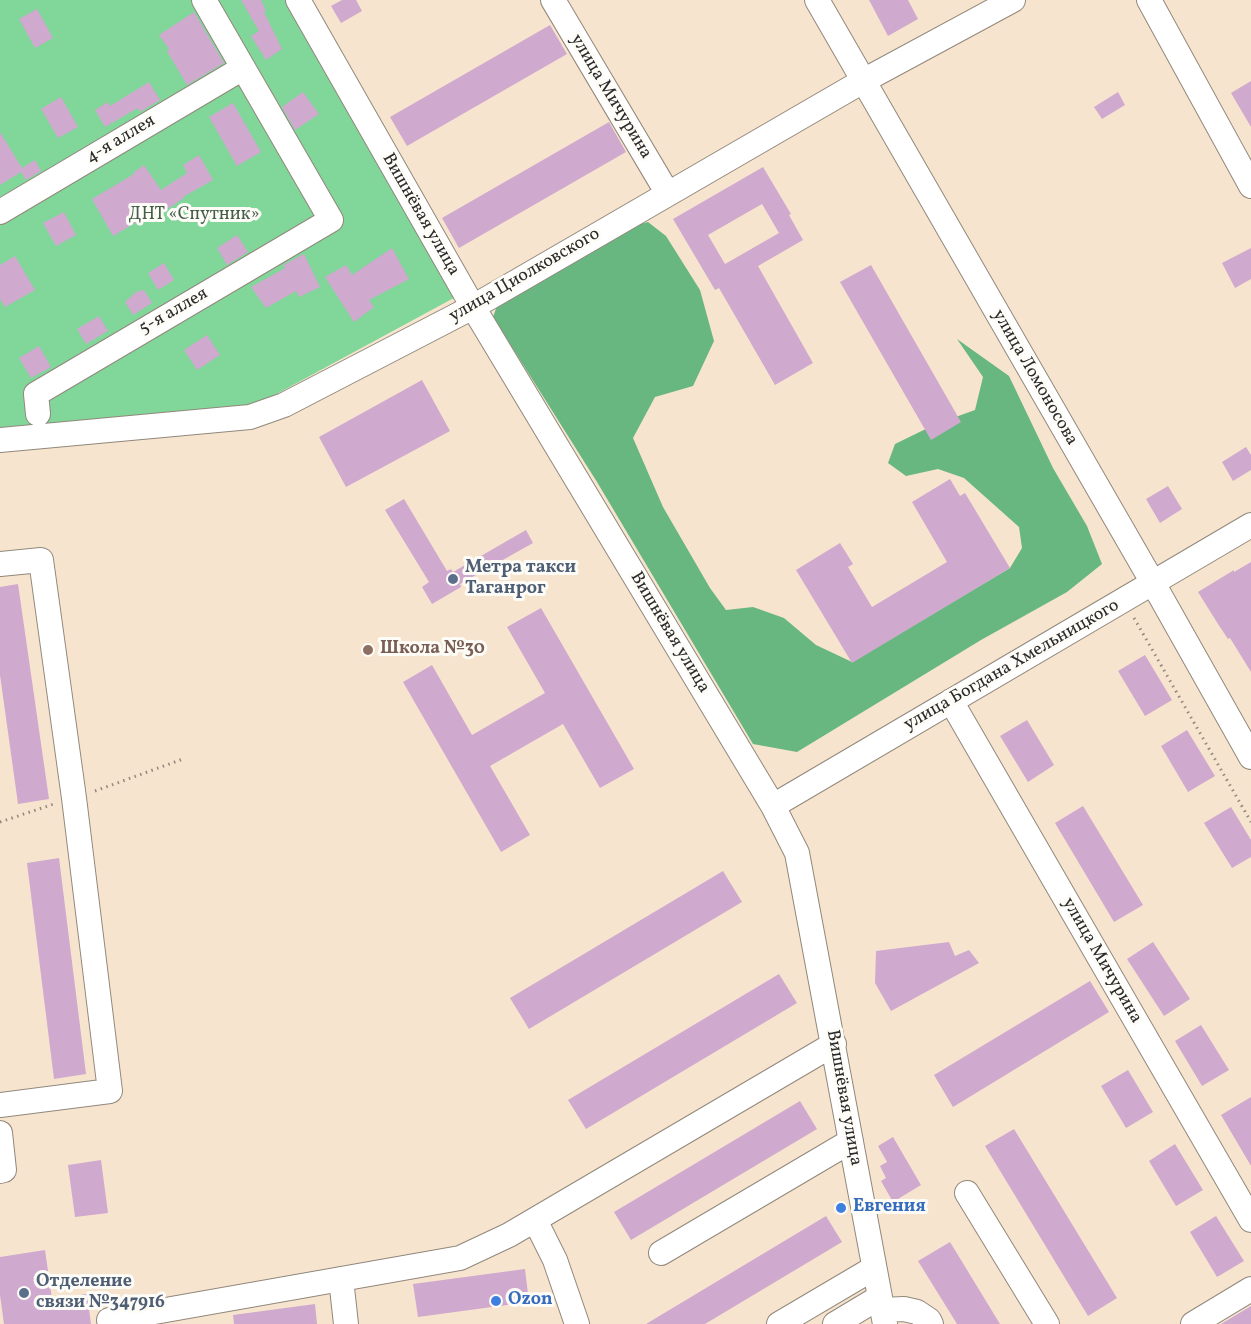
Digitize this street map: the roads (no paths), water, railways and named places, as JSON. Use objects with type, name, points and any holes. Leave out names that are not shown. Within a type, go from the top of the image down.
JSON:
[{"type":"street","points":[[204,0],[243,68]]},
{"type":"street","name":"Вишнёвая улица","points":[[298,0],[473,307],[772,806],[797,854],[882,1311]]},
{"type":"street","name":"улица Мичурина","points":[[553,0],[668,194]]},
{"type":"street","name":"улица Ломоносова","points":[[817,0],[1251,757]]},
{"type":"street","name":"улица Циолковского","points":[[0,440],[250,417],[284,405],[473,307],[863,81],[1013,0]]},
{"type":"street","points":[[1149,0],[1251,186]]},
{"type":"street","name":"4-я аллея","points":[[0,212],[243,68]]},
{"type":"street","name":"5-я аллея","points":[[38,414],[36,394],[331,220],[243,68]]},
{"type":"street","name":"улица Богдана Хмельницкого","points":[[772,806],[1251,525]]},
{"type":"street","points":[[0,564],[41,560],[74,798],[110,1091],[0,1105]]},
{"type":"street","name":"улица Мичурина","points":[[951,701],[1247,1206]]},
{"type":"street","points":[[109,1320],[460,1258],[509,1235],[834,1044]]},
{"type":"street","points":[[0,1133],[4,1170],[0,1171]]},
{"type":"street","points":[[661,1253],[851,1141]]},
{"type":"street","points":[[967,1193],[1047,1324]]},
{"type":"street","points":[[535,1220],[555,1260],[577,1324]]},
{"type":"street","points":[[779,1324],[874,1268]]},
{"type":"street","points":[[340,1280],[346,1324]]},
{"type":"street","points":[[1193,1324],[1251,1289]]},
{"type":"street","points":[[836,1324],[882,1311],[904,1310],[917,1312],[931,1324]]},
{"type":"place","name":"Метра такси Таганрог","points":[[453,579]]},
{"type":"place","name":"Школа №30","points":[[368,650]]},
{"type":"place","name":"Евгения","points":[[841,1208]]},
{"type":"place","name":"Отделение связи №347916","points":[[24,1293]]},
{"type":"place","name":"Ozon","points":[[496,1301]]},
{"type":"park label","name":"ДНТ «Спутник»","points":[[194,216]]}]
